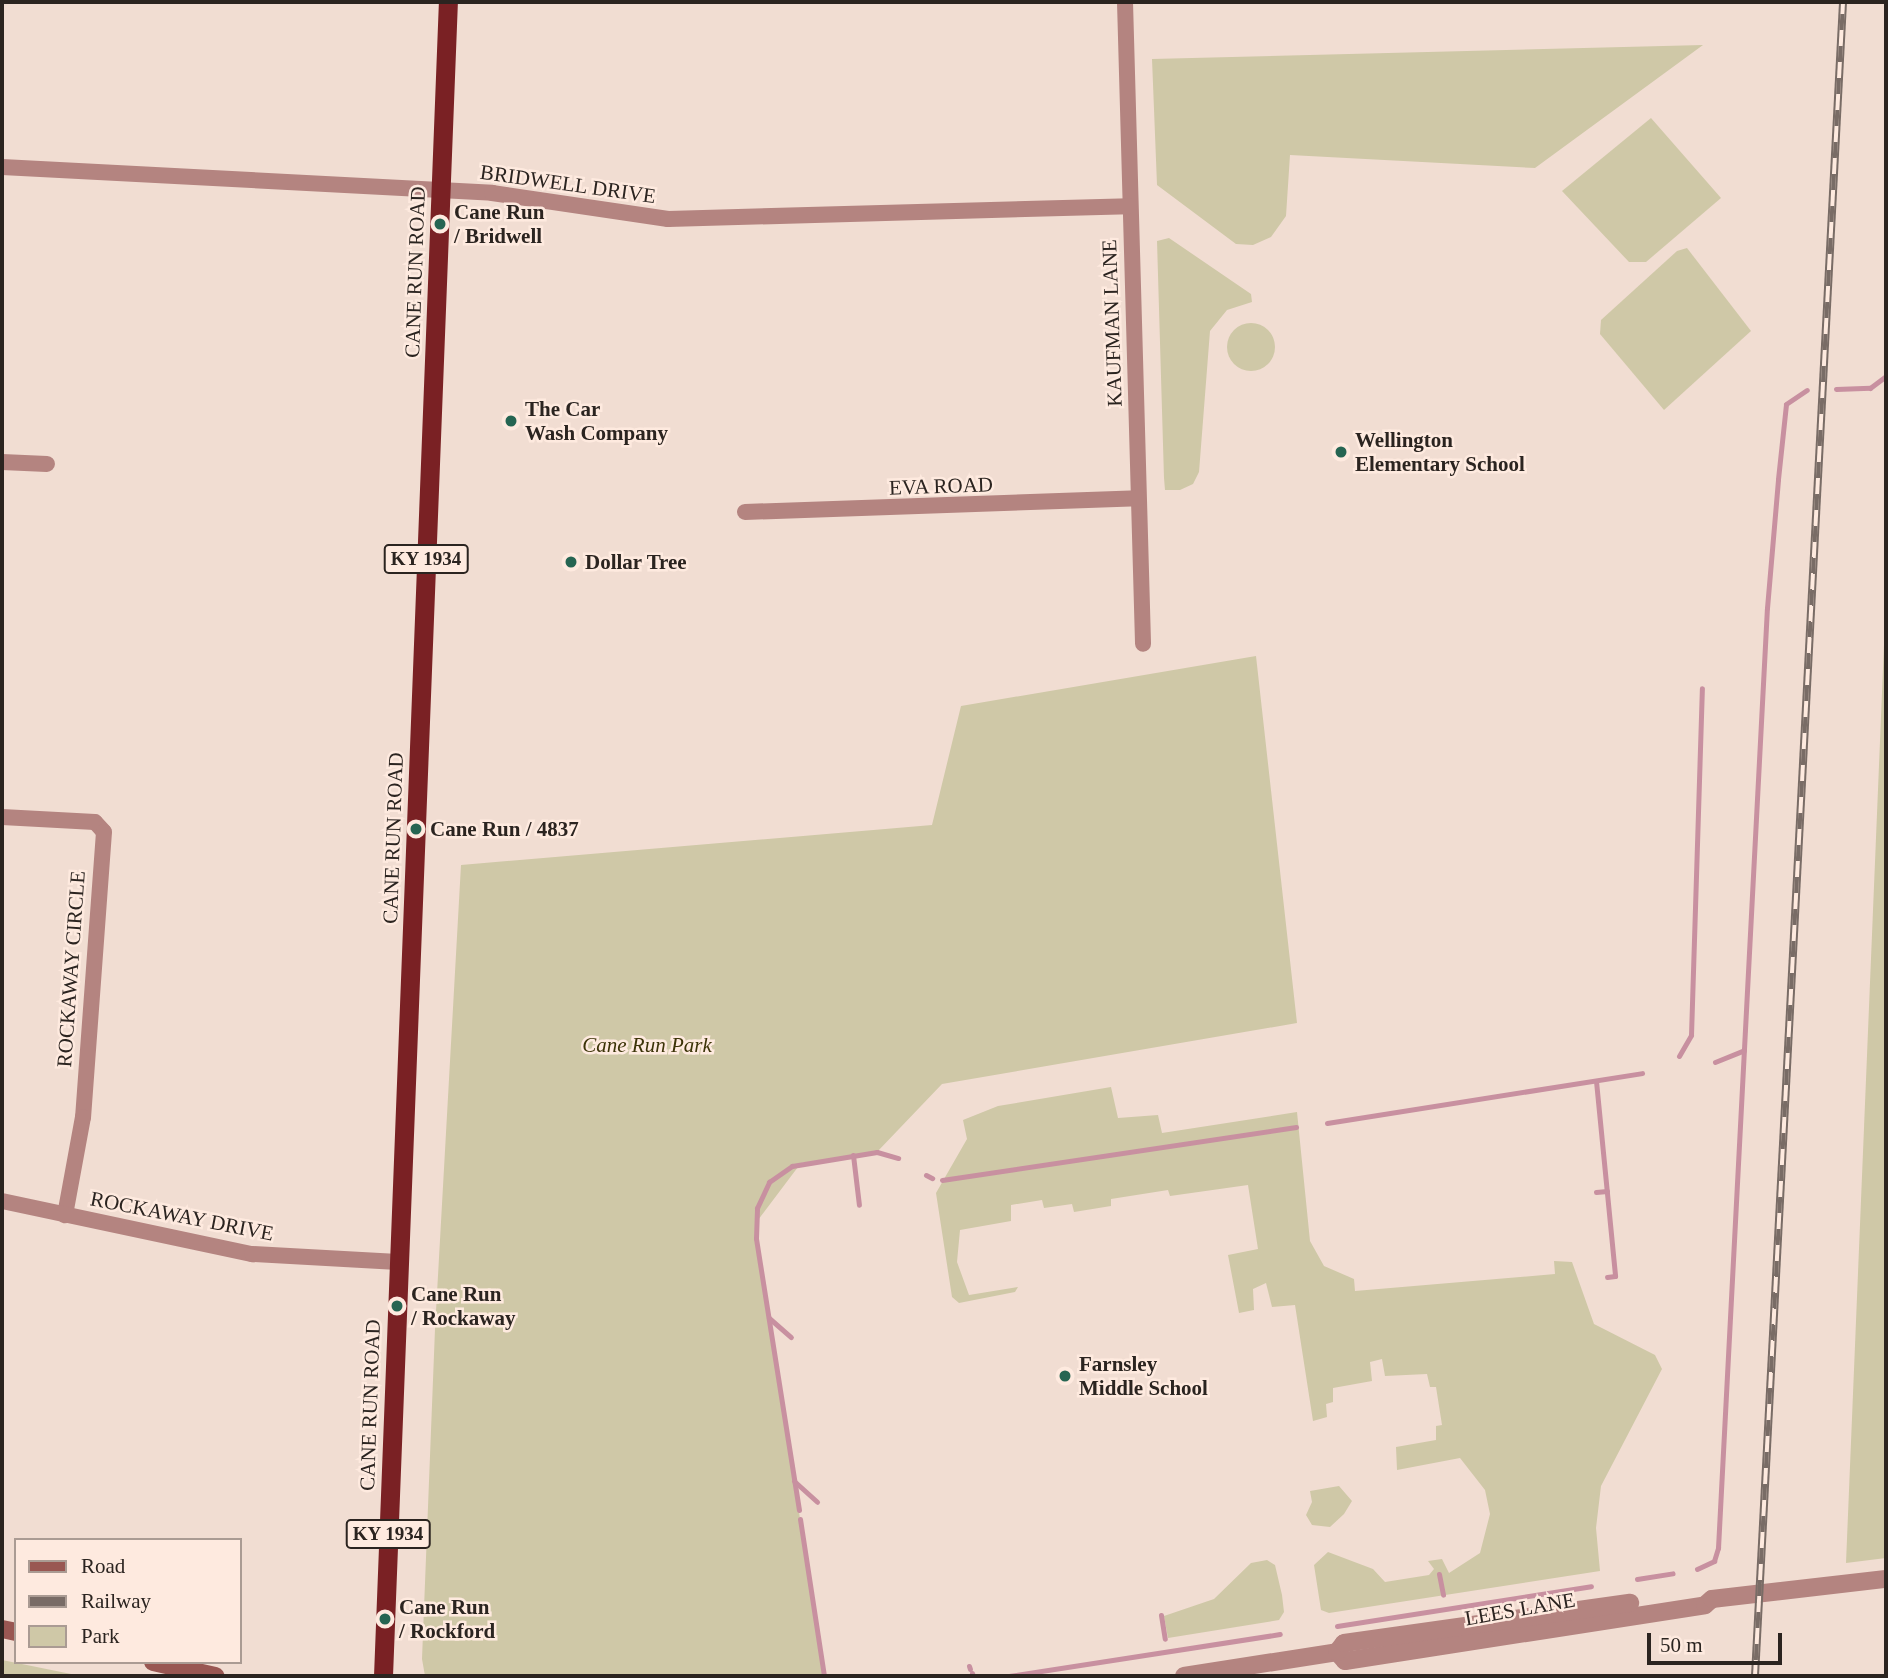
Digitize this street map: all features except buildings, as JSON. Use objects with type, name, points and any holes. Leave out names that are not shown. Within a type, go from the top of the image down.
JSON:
[{"type":"highway","name":"CANE RUN ROAD","points":[[383,1676],[448,2]]},
{"type":"main road","points":[[162,1664],[215,1676]]},
{"type":"street","name":"KAUFMAN LANE","points":[[1125,2],[1143,644]]},
{"type":"street","name":"BRIDWELL DRIVE","points":[[2,167],[533,197],[611,213],[668,219],[1129,206]]},
{"type":"street","points":[[2,462],[47,464]]},
{"type":"street","name":"EVA ROAD","points":[[745,512],[1138,498]]},
{"type":"street","name":"ROCKAWAY CIRCLE","points":[[2,817],[95,822],[104,832],[83,1117],[65,1215]]},
{"type":"street","name":"ROCKAWAY DRIVE","points":[[2,1201],[252,1254],[398,1262]]},
{"type":"street","name":"LEES LANE","points":[[1184,1676],[1337,1652],[1345,1643],[1476,1622],[1677,1597],[1706,1594],[1712,1599],[1886,1579]]},
{"type":"green space","points":[[1703,45],[1535,168],[1290,155],[1286,216],[1271,237],[1253,245],[1236,244],[1157,185],[1152,59]]},
{"type":"green space","points":[[1651,118],[1721,198],[1646,262],[1629,262],[1562,191]]},
{"type":"green space","points":[[1169,238],[1251,294],[1252,302],[1227,310],[1210,331],[1199,472],[1193,484],[1180,490],[1165,490],[1164,478],[1157,241]]},
{"type":"green space","points":[[1687,248],[1751,331],[1664,410],[1600,334],[1601,320],[1677,251]]},
{"type":"green space","points":[[1251,323],[1268,330],[1275,347],[1268,364],[1251,371],[1234,364],[1227,347],[1234,330]]},
{"type":"green space","points":[[1886,596],[1886,1558],[1846,1563]]},
{"type":"green space","name":"Cane Run Park","points":[[1256,656],[1297,1023],[942,1084],[877,1152],[801,1163],[755,1224],[824,1676],[425,1676],[422,1659],[435,1329],[461,865],[932,825],[961,706]]},
{"type":"green space","points":[[1111,1087],[1118,1118],[1158,1115],[1162,1133],[1297,1112],[1310,1241],[1324,1266],[1354,1279],[1355,1291],[1555,1274],[1554,1261],[1572,1262],[1594,1324],[1655,1355],[1662,1369],[1601,1486],[1596,1528],[1600,1571],[1329,1613],[1321,1610],[1314,1565],[1328,1552],[1373,1569],[1385,1582],[1429,1575],[1434,1569],[1428,1561],[1442,1559],[1449,1573],[1480,1553],[1490,1514],[1485,1490],[1460,1458],[1397,1470],[1396,1447],[1436,1440],[1436,1426],[1442,1425],[1436,1387],[1430,1387],[1427,1374],[1385,1376],[1382,1359],[1370,1362],[1372,1381],[1333,1388],[1333,1402],[1326,1404],[1327,1417],[1313,1421],[1295,1305],[1272,1307],[1266,1283],[1253,1289],[1254,1310],[1239,1313],[1228,1255],[1258,1249],[1248,1185],[1170,1196],[1168,1190],[1111,1199],[1111,1206],[1074,1212],[1072,1204],[1044,1208],[1042,1200],[1011,1205],[1011,1221],[960,1230],[957,1262],[969,1295],[1018,1287],[1015,1292],[959,1303],[952,1297],[936,1193],[967,1139],[963,1120],[998,1106]]},
{"type":"green space","points":[[1339,1486],[1352,1501],[1344,1514],[1330,1527],[1312,1525],[1306,1515],[1312,1502],[1310,1491]]},
{"type":"green space","points":[[1267,1560],[1275,1565],[1282,1595],[1284,1612],[1279,1620],[1168,1638],[1164,1616],[1214,1599],[1251,1563]]},
{"type":"green space","points":[[2,1660],[81,1676],[2,1676]]},
{"type":"waterway","points":[[1836,389],[1870,388],[1886,376]]},
{"type":"waterway","points":[[1697,1569],[1714,1561],[1718,1548],[1767,608],[1778,479],[1786,404],[1807,390]]},
{"type":"waterway","points":[[1679,1056],[1691,1035],[1702,688]]},
{"type":"waterway","points":[[1715,1062],[1744,1050]]},
{"type":"waterway","points":[[1327,1123],[1642,1073]]},
{"type":"waterway","points":[[1596,1081],[1615,1276],[1607,1277]]},
{"type":"waterway","points":[[942,1180],[1296,1127]]},
{"type":"waterway","points":[[799,1510],[756,1238],[757,1208],[769,1182],[792,1166],[877,1152],[898,1158]]},
{"type":"waterway","points":[[853,1155],[859,1205]]},
{"type":"waterway","points":[[926,1175],[932,1178]]},
{"type":"waterway","points":[[1596,1192],[1607,1191]]},
{"type":"waterway","points":[[769,1318],[791,1337]]},
{"type":"waterway","points":[[794,1481],[817,1502]]},
{"type":"waterway","points":[[800,1519],[824,1676]]},
{"type":"waterway","points":[[1637,1579],[1673,1573]]},
{"type":"waterway","points":[[1439,1574],[1443,1595]]},
{"type":"waterway","points":[[1337,1626],[1591,1586]]},
{"type":"waterway","points":[[1161,1615],[1165,1639]]},
{"type":"waterway","points":[[1009,1676],[1280,1634]]},
{"type":"railway","points":[[1755,1676],[1843,2]]},
{"type":"place","name":"Cane Run / Bridwell","points":[[440,224]]},
{"type":"place","name":"The Car Wash Company","points":[[511,421]]},
{"type":"place","name":"Wellington Elementary School","points":[[1341,452]]},
{"type":"place","name":"Dollar Tree","points":[[571,562]]},
{"type":"place","name":"Cane Run / 4837","points":[[416,829]]},
{"type":"place","name":"Cane Run / Rockaway","points":[[397,1306]]},
{"type":"place","name":"Farnsley Middle School","points":[[1065,1376]]},
{"type":"place","name":"Cane Run / Rockford","points":[[385,1619]]}]
